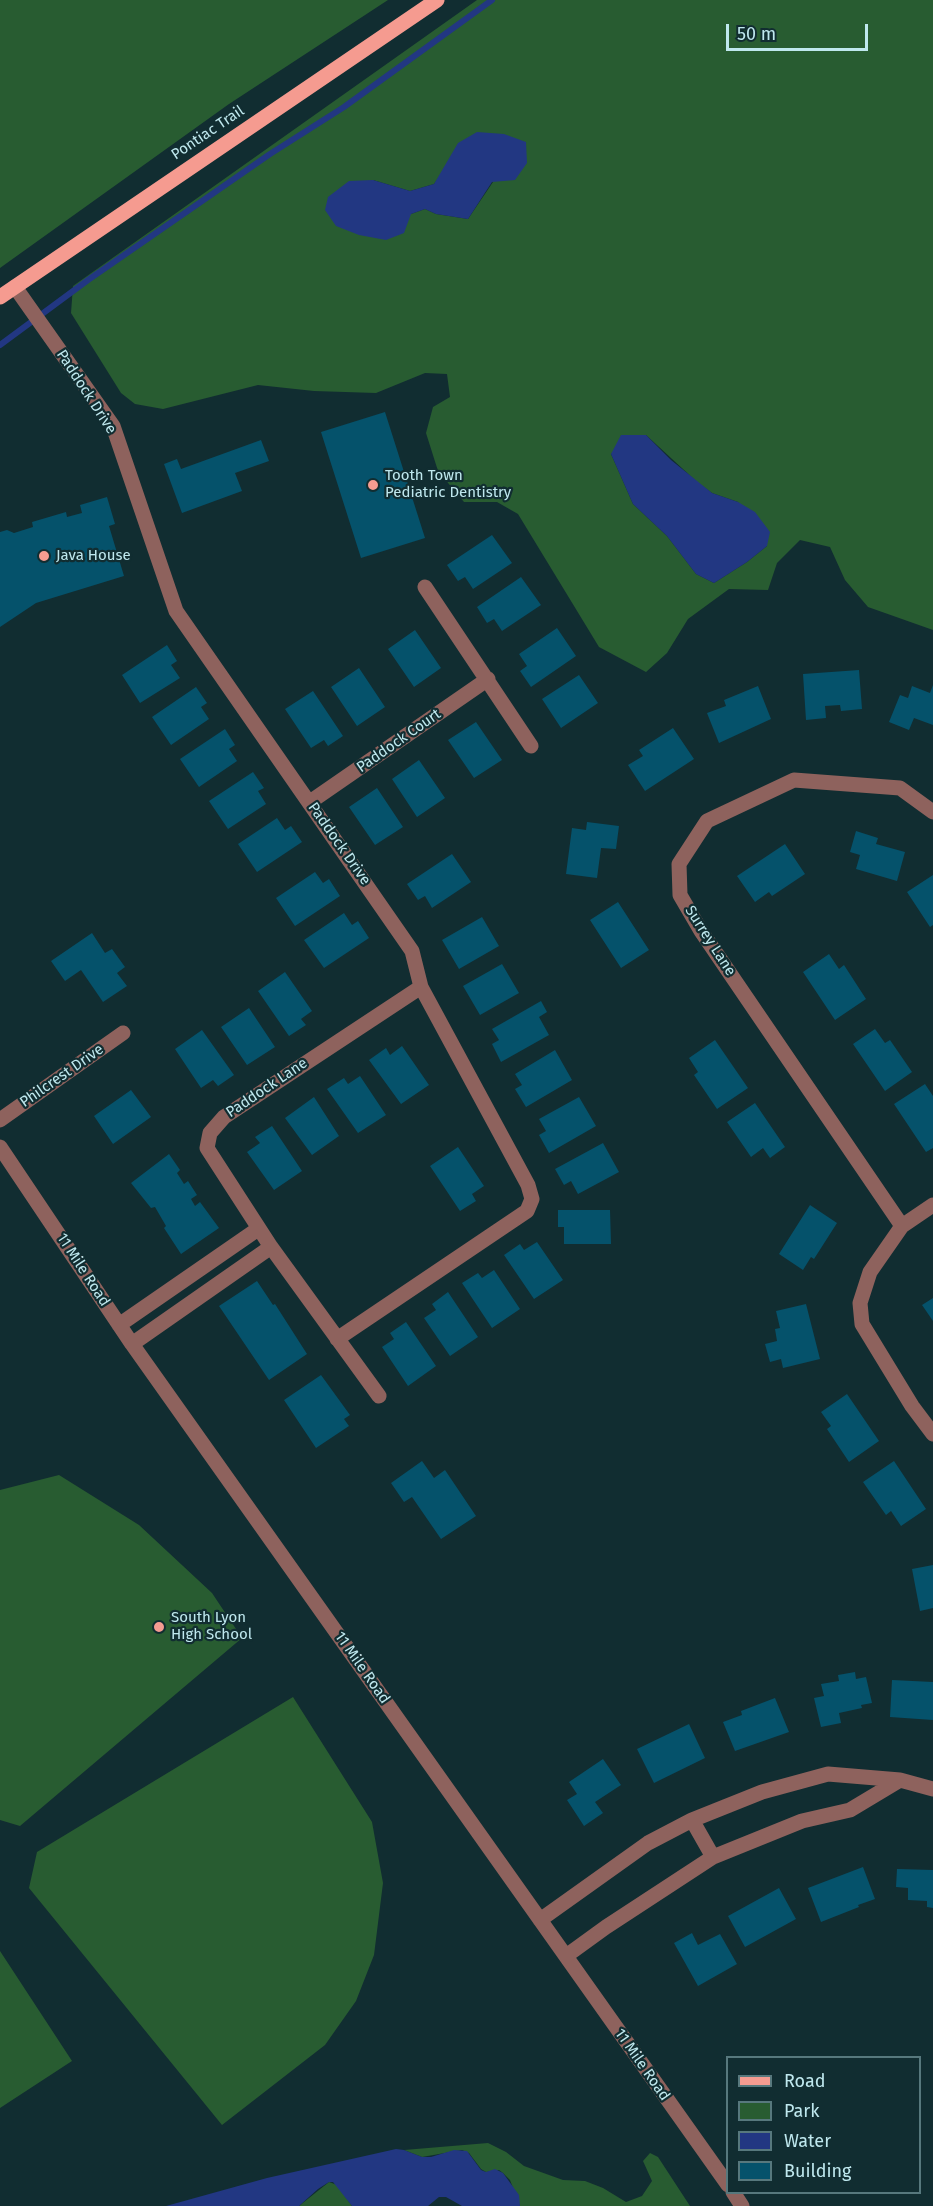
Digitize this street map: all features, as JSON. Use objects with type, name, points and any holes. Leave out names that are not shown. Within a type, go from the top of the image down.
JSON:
[{"type":"main road","name":"Pontiac Trail","points":[[0,297],[437,0]]},
{"type":"street","name":"Paddock Drive","points":[[15,287],[113,426],[176,611],[412,951],[421,987],[528,1185],[532,1200],[527,1211],[337,1339]]},
{"type":"street","points":[[425,587],[531,746]]},
{"type":"street","name":"Paddock Court","points":[[310,802],[488,680]]},
{"type":"street","name":"Surrey Lane","points":[[902,1226],[701,931],[680,895],[680,864],[707,821],[795,780],[900,788],[933,812]]},
{"type":"street","name":"Paddock Lane","points":[[379,1396],[258,1229],[207,1148],[210,1133],[224,1117],[421,987]]},
{"type":"street","name":"Philcrest Drive","points":[[0,1120],[123,1033]]},
{"type":"street","name":"11 Mile Road","points":[[0,1147],[132,1344],[726,2182]]},
{"type":"street","points":[[933,1205],[902,1226],[870,1272],[860,1303],[862,1324],[912,1406],[933,1434]]},
{"type":"street","points":[[119,1325],[258,1229]]},
{"type":"street","points":[[132,1344],[271,1247]]},
{"type":"street","points":[[540,1920],[648,1843],[692,1820],[762,1792],[828,1774],[900,1780],[933,1789]]},
{"type":"street","points":[[566,1956],[713,1857],[802,1821],[850,1810],[900,1780]]},
{"type":"street","points":[[692,1820],[713,1857]]},
{"type":"green space","points":[[0,0],[388,0],[229,104],[0,268]]},
{"type":"green space","points":[[477,0],[933,0],[933,630],[868,607],[845,580],[830,547],[800,540],[777,563],[768,590],[729,589],[688,619],[667,653],[646,672],[599,647],[518,514],[497,502],[464,502],[438,471],[426,433],[433,407],[450,397],[447,374],[425,373],[376,393],[314,391],[258,385],[163,409],[135,404],[121,393],[71,313],[73,286]],"holes":[[[446,167],[493,182],[468,219],[436,214],[425,209],[411,214],[373,180],[410,191],[434,184]],[[646,435],[712,493],[738,502],[767,546],[714,583],[696,574],[667,536],[633,504],[611,454]]]},
{"type":"green space","points":[[59,1475],[139,1525],[212,1593],[242,1638],[20,1826],[0,1820],[0,1490]]},
{"type":"green space","points":[[293,1697],[372,1822],[383,1883],[374,1955],[356,2001],[325,2045],[222,2125],[29,1888],[37,1852]]},
{"type":"green space","points":[[0,1951],[72,2061],[0,2108]]},
{"type":"green space","points":[[488,2143],[506,2152],[524,2166],[563,2180],[585,2181],[603,2188],[626,2202],[642,2196],[652,2181],[643,2161],[650,2153],[658,2157],[690,2206],[520,2206],[510,2180],[499,2170],[486,2172],[481,2169],[469,2153],[462,2150],[422,2157],[404,2150]]},
{"type":"green space","points":[[329,2182],[337,2185],[352,2206],[299,2206]]},
{"type":"water","points":[[477,132],[504,134],[526,142],[527,163],[515,180],[492,182],[468,219],[436,214],[425,209],[411,214],[404,233],[386,240],[359,235],[336,226],[325,210],[328,197],[349,181],[373,180],[410,191],[434,184],[458,143]]},
{"type":"water","points":[[621,435],[646,435],[671,460],[712,493],[738,502],[755,512],[770,532],[767,546],[714,583],[696,574],[667,536],[633,504],[611,454]]},
{"type":"water","points":[[396,2149],[422,2157],[431,2157],[454,2150],[467,2151],[481,2170],[486,2172],[495,2169],[503,2173],[519,2195],[520,2206],[462,2206],[446,2197],[439,2197],[428,2206],[352,2206],[333,2182],[329,2182],[299,2206],[166,2206],[267,2178]]},
{"type":"building","name":"Tooth Town Pediatric Dentistry","points":[[385,412],[425,538],[361,558],[321,432]]},
{"type":"building","points":[[261,440],[269,461],[235,473],[242,491],[182,513],[164,464],[177,459],[181,469]]},
{"type":"building","points":[[107,497],[115,524],[109,526],[124,576],[36,603],[0,627],[0,532],[7,530],[14,533],[33,527],[32,522],[66,512],[67,517],[82,513],[80,505]]},
{"type":"building","points":[[492,535],[512,563],[473,589],[465,577],[458,581],[447,565]]},
{"type":"building","points":[[521,577],[541,605],[502,631],[494,619],[487,623],[477,607]]},
{"type":"building","points":[[557,628],[576,656],[531,687],[520,671],[527,666],[519,654]]},
{"type":"building","points":[[415,630],[441,668],[414,687],[388,649]]},
{"type":"building","points":[[167,645],[177,661],[171,665],[180,678],[140,703],[122,675]]},
{"type":"building","points":[[359,668],[385,707],[357,726],[331,687]]},
{"type":"building","points":[[859,670],[862,709],[841,711],[840,705],[825,706],[826,718],[806,720],[803,674]]},
{"type":"building","points":[[579,675],[598,703],[561,728],[542,699]]},
{"type":"building","points":[[933,685],[933,725],[914,718],[909,730],[889,722],[900,695],[908,698],[912,686],[930,693]]},
{"type":"building","points":[[758,686],[771,719],[719,743],[707,713],[726,706],[724,700]]},
{"type":"building","points":[[196,687],[207,703],[201,707],[209,719],[171,745],[152,717]]},
{"type":"building","points":[[313,691],[343,736],[328,746],[324,740],[311,748],[285,709]]},
{"type":"building","points":[[476,722],[502,760],[474,778],[448,740]]},
{"type":"building","points":[[673,728],[694,759],[645,791],[628,765],[643,756],[639,750]]},
{"type":"building","points":[[225,729],[235,745],[229,749],[237,761],[199,787],[180,759]]},
{"type":"building","points":[[419,760],[445,798],[417,817],[392,779]]},
{"type":"building","points":[[253,772],[264,788],[258,791],[266,804],[228,829],[209,801]]},
{"type":"building","points":[[377,788],[403,827],[375,845],[349,807]]},
{"type":"building","points":[[277,818],[285,830],[291,826],[302,842],[257,872],[238,844]]},
{"type":"building","points":[[587,822],[619,826],[616,849],[601,848],[597,878],[566,874],[572,828],[586,830]]},
{"type":"building","points":[[856,831],[878,838],[876,844],[905,852],[897,881],[856,869],[860,855],[850,852]]},
{"type":"building","points":[[785,844],[805,874],[772,896],[769,892],[755,902],[737,876]]},
{"type":"building","points":[[452,854],[471,882],[432,908],[425,896],[418,900],[407,884]]},
{"type":"building","points":[[315,872],[323,883],[329,879],[340,896],[295,926],[276,898]]},
{"type":"building","points":[[933,875],[933,925],[930,927],[907,892]]},
{"type":"building","points":[[618,902],[649,950],[621,968],[590,920]]},
{"type":"building","points":[[344,913],[352,925],[358,921],[369,938],[324,968],[304,940]]},
{"type":"building","points":[[482,917],[499,946],[459,969],[442,940]]},
{"type":"building","points":[[92,933],[105,953],[112,949],[125,967],[117,973],[127,986],[103,1002],[81,970],[65,981],[51,961]]},
{"type":"building","points":[[829,954],[839,969],[844,965],[866,999],[835,1020],[803,972]]},
{"type":"building","points":[[502,964],[519,993],[480,1015],[463,986]]},
{"type":"building","points":[[285,972],[312,1011],[301,1019],[306,1025],[289,1036],[258,991]]},
{"type":"building","points":[[541,1001],[547,1012],[539,1017],[549,1035],[501,1062],[492,1044],[499,1040],[492,1029]]},
{"type":"building","points":[[249,1008],[275,1047],[247,1065],[221,1027]]},
{"type":"building","points":[[875,1029],[885,1043],[890,1040],[912,1072],[885,1091],[853,1044]]},
{"type":"building","points":[[202,1030],[234,1075],[218,1086],[213,1080],[201,1088],[175,1049]]},
{"type":"building","points":[[715,1040],[748,1088],[717,1109],[694,1075],[698,1072],[689,1058]]},
{"type":"building","points":[[402,1046],[429,1085],[401,1104],[369,1060],[386,1048],[390,1055]]},
{"type":"building","points":[[555,1050],[572,1080],[526,1107],[515,1089],[522,1085],[515,1074]]},
{"type":"building","points":[[360,1076],[386,1115],[358,1133],[327,1089],[344,1078],[348,1084]]},
{"type":"building","points":[[925,1084],[933,1096],[933,1148],[926,1152],[894,1104]]},
{"type":"building","points":[[131,1090],[151,1117],[113,1144],[94,1116]]},
{"type":"building","points":[[314,1097],[339,1136],[312,1155],[285,1118]]},
{"type":"building","points":[[579,1097],[596,1126],[549,1153],[539,1135],[546,1131],[539,1119]]},
{"type":"building","points":[[755,1103],[785,1147],[770,1158],[763,1148],[751,1157],[727,1122]]},
{"type":"building","points":[[272,1126],[302,1171],[274,1190],[247,1152],[260,1143],[255,1137]]},
{"type":"building","points":[[603,1143],[619,1172],[578,1194],[571,1181],[564,1185],[555,1169]]},
{"type":"building","points":[[458,1147],[484,1186],[472,1194],[476,1201],[460,1211],[430,1166]]},
{"type":"building","points":[[169,1154],[180,1170],[177,1173],[184,1184],[188,1181],[197,1195],[191,1199],[195,1206],[200,1202],[219,1228],[181,1254],[164,1228],[166,1226],[155,1207],[151,1208],[131,1183]]},
{"type":"building","points":[[810,1205],[837,1223],[814,1259],[811,1257],[803,1270],[779,1254]]},
{"type":"building","points":[[558,1210],[610,1210],[611,1244],[564,1244],[564,1227],[558,1227]]},
{"type":"building","points":[[537,1242],[563,1280],[534,1299],[504,1255],[520,1244],[524,1250]]},
{"type":"building","points":[[494,1270],[520,1309],[492,1328],[462,1283],[478,1273],[482,1278]]},
{"type":"building","points":[[257,1281],[273,1305],[275,1304],[307,1354],[269,1380],[219,1306]]},
{"type":"building","points":[[448,1292],[478,1337],[450,1356],[424,1318],[436,1310],[432,1304]]},
{"type":"building","points":[[933,1298],[933,1321],[922,1305]]},
{"type":"building","points":[[806,1304],[820,1359],[783,1368],[781,1359],[770,1362],[765,1344],[777,1341],[775,1329],[780,1328],[776,1311]]},
{"type":"building","points":[[406,1322],[436,1366],[408,1386],[382,1347],[394,1339],[390,1333]]},
{"type":"building","points":[[321,1375],[350,1415],[344,1419],[349,1426],[316,1448],[284,1400]]},
{"type":"building","points":[[847,1394],[879,1441],[849,1462],[827,1429],[831,1426],[821,1412]]},
{"type":"building","points":[[422,1461],[434,1478],[445,1470],[476,1516],[441,1539],[412,1497],[404,1502],[391,1483]]},
{"type":"building","points":[[894,1461],[926,1509],[901,1526],[891,1511],[886,1515],[863,1482]]},
{"type":"building","points":[[933,1565],[933,1608],[920,1611],[912,1569]]},
{"type":"building","points":[[855,1672],[856,1679],[866,1677],[872,1703],[861,1705],[862,1708],[839,1713],[841,1723],[821,1727],[814,1698],[824,1696],[821,1684],[839,1681],[838,1675]]},
{"type":"building","points":[[892,1680],[933,1682],[933,1720],[890,1717]]},
{"type":"building","points":[[775,1698],[789,1732],[735,1751],[723,1722],[742,1715],[741,1711]]},
{"type":"building","points":[[689,1724],[705,1758],[654,1783],[637,1749]]},
{"type":"building","points":[[603,1759],[621,1785],[595,1802],[603,1813],[584,1826],[567,1800],[577,1794],[569,1782]]},
{"type":"building","points":[[863,1867],[875,1899],[821,1922],[808,1888]]},
{"type":"building","points":[[897,1869],[933,1870],[933,1908],[927,1907],[927,1901],[908,1900],[908,1888],[896,1887]]},
{"type":"building","points":[[779,1888],[796,1919],[745,1947],[728,1916]]},
{"type":"building","points":[[692,1933],[698,1945],[720,1934],[737,1964],[698,1986],[674,1943]]},
{"type":"waterway","points":[[0,345],[88,280],[270,154],[344,107],[492,0]]},
{"type":"place","name":"Tooth Town Pediatric Dentistry","points":[[373,485]]},
{"type":"place","name":"Java House","points":[[44,556]]},
{"type":"place","name":"South Lyon High School","points":[[159,1627]]}]
